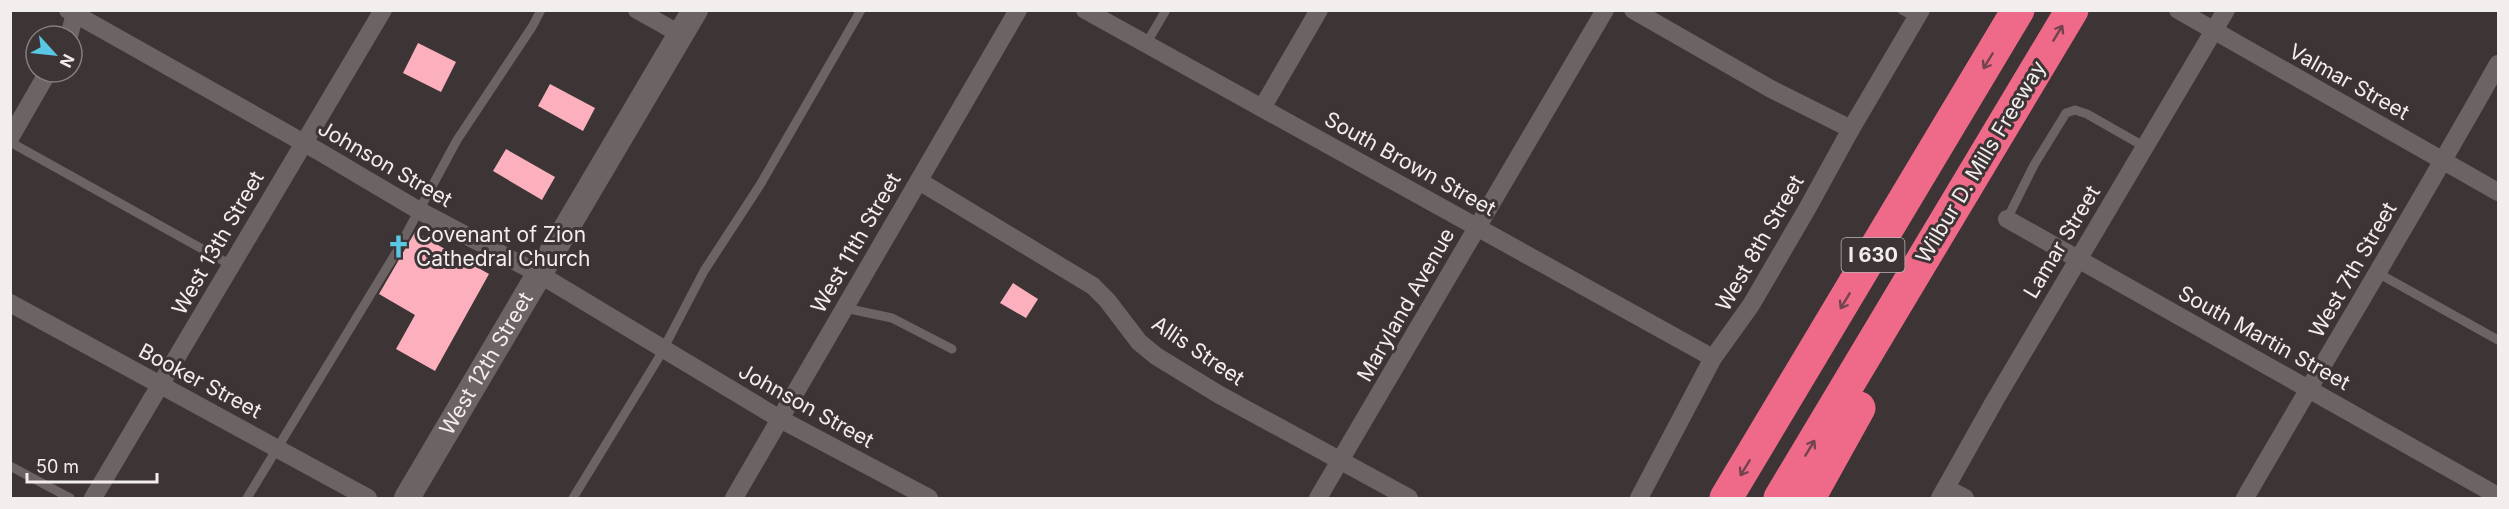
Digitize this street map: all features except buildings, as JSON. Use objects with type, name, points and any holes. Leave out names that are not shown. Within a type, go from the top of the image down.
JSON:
[{"type":"highway","name":"I 630","points":[[1726,498],[2018,10]]},
{"type":"highway","name":"Wilbur D. Mills Freeway","points":[[1780,498],[2072,10]]},
{"type":"highway","points":[[1809,498],[1866,395],[1996,138]]},
{"type":"main road","name":"West 12th Street","points":[[407,498],[694,10]]},
{"type":"street","name":"West 13th Street","points":[[93,498],[383,10]]},
{"type":"street","points":[[637,10],[681,34]]},
{"type":"street","name":"West 11th Street","points":[[734,498],[1018,10]]},
{"type":"street","name":"South Brown Street","points":[[1085,10],[1713,358]]},
{"type":"street","points":[[1262,108],[1319,10]]},
{"type":"street","name":"Maryland Avenue","points":[[1318,498],[1605,10]]},
{"type":"street","points":[[1633,10],[1771,89],[1851,129]]},
{"type":"street","name":"Valmar Street","points":[[2178,10],[2499,192]]},
{"type":"street","name":"Lamar Street","points":[[1943,493],[2078,259],[2226,10]]},
{"type":"street","name":"Johnson Street","points":[[73,12],[418,210],[539,274],[780,420],[929,498]]},
{"type":"street","name":"West 8th Street","points":[[1639,498],[1713,358],[1734,333],[1751,305],[1851,129],[1913,13]]},
{"type":"street","name":"West 7th Street","points":[[2245,498],[2310,390],[2376,272],[2445,160],[2499,64]]},
{"type":"street","points":[[10,140],[41,84]]},
{"type":"street","name":"Allis Street","points":[[919,181],[1093,286],[1107,300],[1139,342],[1156,356],[1218,394],[1409,498]]},
{"type":"street","name":"South Martin Street","points":[[2007,219],[2499,496]]},
{"type":"street","name":"Booker Street","points":[[10,303],[368,498]]},
{"type":"street","points":[[1943,493],[1965,498]]},
{"type":"lane","points":[[247,498],[276,446],[355,321],[457,140],[541,10]]},
{"type":"lane","points":[[573,498],[662,350],[704,271],[760,184],[861,10]]},
{"type":"lane","points":[[1146,44],[1166,10]]},
{"type":"lane","points":[[2007,219],[2034,165],[2066,113],[2075,110],[2087,114],[2145,147]]},
{"type":"lane","points":[[10,140],[231,265]]},
{"type":"lane","points":[[2376,272],[2499,340]]},
{"type":"lane","points":[[845,308],[892,318],[952,349]]},
{"type":"lane","points":[[10,466],[70,498]]},
{"type":"place","name":"Covenant of Zion Cathedral Church","points":[[398,247]]}]
